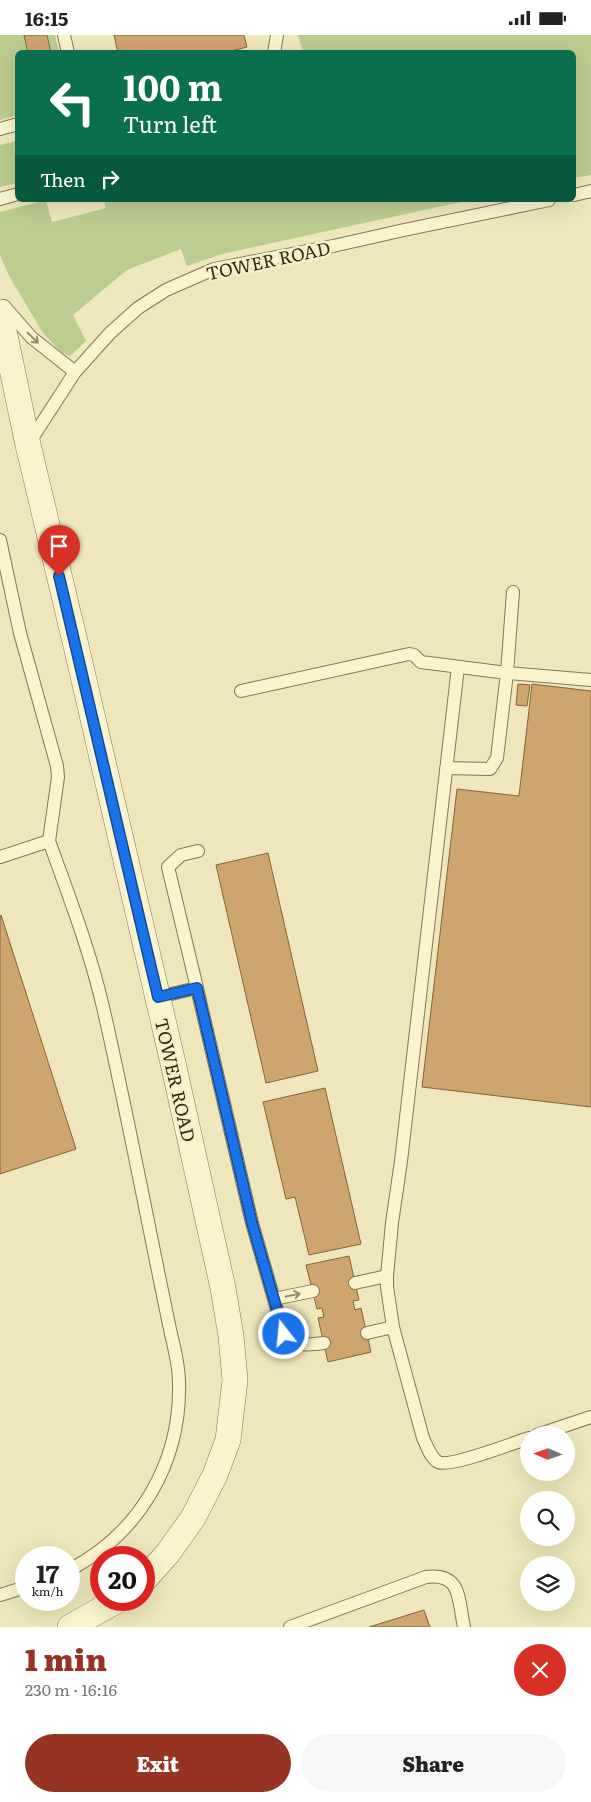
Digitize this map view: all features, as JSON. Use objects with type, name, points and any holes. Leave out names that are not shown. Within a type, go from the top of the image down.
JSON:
[{"type":"street","name":"TOWER ROAD","points":[[0,312],[28,445],[158,997],[223,1289],[231,1336],[235,1380],[228,1440],[215,1475],[193,1518],[155,1568]]},
{"type":"street","points":[[70,1627],[98,1611]]},
{"type":"lane","points":[[64,35],[67,50]]},
{"type":"lane","points":[[274,50],[277,35]]},
{"type":"lane","points":[[0,129],[15,125]]},
{"type":"lane","points":[[576,195],[591,191]]},
{"type":"lane","points":[[0,199],[15,195]]},
{"type":"lane","name":"TOWER ROAD","points":[[28,445],[75,372],[110,333],[138,308],[166,290],[214,269],[333,247],[539,202]]},
{"type":"lane","points":[[0,302],[31,337],[75,372]]},
{"type":"lane","points":[[0,540],[20,633],[57,766],[58,777],[50,841],[83,939],[103,1007],[172,1334],[179,1382],[179,1400],[174,1440],[162,1472],[148,1499],[108,1546],[80,1565]]},
{"type":"lane","points":[[446,768],[490,769],[497,758],[507,673],[513,592]]},
{"type":"lane","points":[[242,691],[409,654],[414,655],[421,662],[507,673],[591,680]]},
{"type":"lane","points":[[458,667],[386,1275],[393,1327],[423,1439],[430,1455],[440,1463],[456,1461],[520,1440]]},
{"type":"lane","points":[[0,857],[50,841]]},
{"type":"lane","points":[[198,851],[181,855],[168,867],[252,1223],[284,1334],[288,1339],[302,1345],[324,1343]]},
{"type":"lane","points":[[158,997],[197,988]]},
{"type":"lane","points":[[355,1283],[386,1275]]},
{"type":"lane","points":[[274,1299],[312,1291]]},
{"type":"lane","points":[[367,1333],[393,1327]]},
{"type":"lane","points":[[564,1426],[591,1417]]},
{"type":"lane","points":[[290,1627],[426,1577],[438,1576],[450,1579],[455,1587],[464,1627]]},
{"type":"lane","points":[[0,1595],[15,1590]]},
{"type":"green space","points":[[0,35],[55,35],[59,50],[15,50],[15,116],[0,120]]},
{"type":"green space","points":[[298,35],[591,35],[591,175],[576,178],[576,50],[302,50]]},
{"type":"green space","points":[[15,141],[15,183],[0,187],[0,145]]},
{"type":"green space","points":[[38,202],[47,202],[52,222],[106,208],[104,202],[461,202],[222,254],[187,266],[181,249],[127,270],[73,315],[86,341],[70,356],[61,352],[43,333],[9,276],[0,255],[0,212]]},
{"type":"building","points":[[24,35],[47,35],[50,50],[27,50]]},
{"type":"building","points":[[114,35],[244,35],[247,47],[236,50],[117,50]]},
{"type":"building","points":[[518,684],[530,685],[527,706],[516,705]]},
{"type":"building","points":[[532,684],[591,691],[591,1107],[422,1087],[457,789],[519,796]]},
{"type":"building","points":[[268,853],[318,1071],[266,1083],[216,865]]},
{"type":"building","points":[[0,916],[76,1149],[0,1174]]},
{"type":"building","points":[[325,1088],[361,1244],[309,1255],[295,1197],[286,1199],[263,1102]]},
{"type":"building","points":[[349,1256],[359,1300],[353,1301],[355,1310],[361,1308],[371,1352],[328,1362],[318,1318],[324,1317],[322,1308],[317,1309],[306,1265]]},
{"type":"building","points":[[424,1610],[430,1627],[369,1627]]},
{"type":"route","points":[[59,576],[158,997],[197,988],[252,1223],[284,1334]]}]
